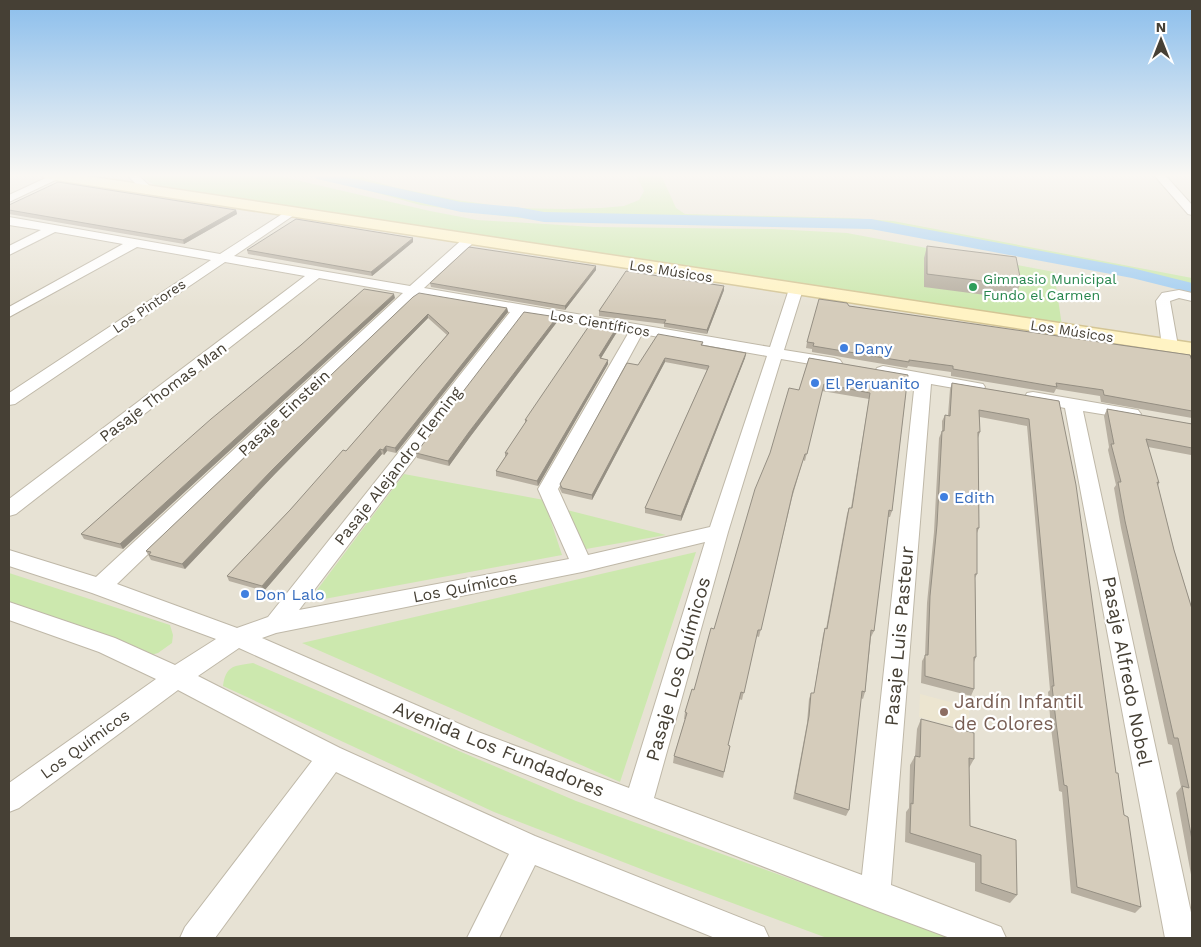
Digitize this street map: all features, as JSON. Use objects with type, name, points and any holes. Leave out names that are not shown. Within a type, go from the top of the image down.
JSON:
[{"type":"street","name":"Los Pintores","points":[[9,400],[281,219]]},
{"type":"street","name":"Los Músicos","points":[[331,219],[1192,349]]},
{"type":"street","name":"Los Científicos","points":[[9,221],[845,365]]},
{"type":"street","points":[[9,251],[52,229]]},
{"type":"street","name":"Pasaje Einstein","points":[[100,587],[469,240]]},
{"type":"street","points":[[9,313],[134,243]]},
{"type":"street","name":"Pasaje Thomas Man","points":[[9,509],[316,274]]},
{"type":"street","points":[[718,532],[796,290]]},
{"type":"street","points":[[1170,346],[1163,301],[1167,296],[1179,294],[1192,297]]},
{"type":"street","name":"Pasaje Alejandro Fleming","points":[[276,624],[520,309]]},
{"type":"street","points":[[582,564],[548,489],[638,329]]},
{"type":"street","points":[[864,368],[989,390]]},
{"type":"street","name":"Pasaje Luis Pasteur","points":[[875,895],[923,378]]},
{"type":"street","points":[[1017,394],[1146,416]]},
{"type":"street","name":"Pasaje Alfredo Nobel","points":[[1073,404],[1181,938]]},
{"type":"street","name":"Los Químicos","points":[[9,799],[177,677],[237,637],[276,624],[582,564],[718,532]]},
{"type":"street","name":"Pasaje Los Químicos","points":[[638,806],[718,532]]},
{"type":"street","name":"Avenida Los Fundadores","points":[[9,558],[100,587],[237,637],[470,741],[990,938]]},
{"type":"street","points":[[9,610],[107,645],[177,677],[331,757],[528,848],[753,938]]},
{"type":"street","points":[[196,938],[331,757]]},
{"type":"street","points":[[483,938],[528,848]]},
{"type":"shaded area","points":[[9,219],[1192,219],[1192,938],[9,938]]},
{"type":"shaded area","name":"Jardín Infantil de Colores","points":[[920,694],[969,707],[969,731],[919,717]]},
{"type":"green space","points":[[363,219],[473,219],[594,227],[773,229],[847,233],[1054,272],[1062,326]]},
{"type":"green space","points":[[560,219],[868,219],[893,221],[1192,278],[1192,288],[892,231],[859,228]]},
{"type":"green space","points":[[404,474],[544,500],[562,555],[308,602]]},
{"type":"green space","points":[[567,510],[666,535],[586,549]]},
{"type":"green space","points":[[696,552],[620,782],[302,643]]},
{"type":"green space","points":[[9,573],[170,625],[173,635],[172,643],[158,653],[144,657],[53,619],[9,605]]},
{"type":"green space","points":[[253,663],[576,801],[954,938],[827,938],[494,812],[223,686],[224,679],[229,670],[236,666]]},
{"type":"building","points":[[62,219],[220,219],[183,240]]},
{"type":"building","points":[[296,219],[413,238],[371,272],[247,250]]},
{"type":"building","points":[[927,246],[1016,257],[1021,282],[1005,280],[1006,284],[927,274]]},
{"type":"building","points":[[469,247],[596,266],[565,306],[430,283]]},
{"type":"building","points":[[626,271],[724,286],[707,330],[664,323],[666,320],[599,311]]},
{"type":"building","points":[[364,289],[394,294],[120,544],[81,534],[211,419],[301,345]]},
{"type":"building","points":[[419,293],[507,308],[395,448],[386,446],[383,450],[380,449],[262,586],[227,576],[290,510],[343,450],[346,451],[449,333],[428,314],[272,470],[182,564],[149,555],[151,552],[146,551]]},
{"type":"building","points":[[819,299],[847,303],[849,306],[1190,355],[1192,361],[1192,411],[1104,395],[1103,390],[1056,383],[1057,387],[953,369],[953,366],[909,360],[909,362],[813,346],[814,343],[807,342]]},
{"type":"building","points":[[524,312],[557,317],[448,461],[416,453]]},
{"type":"building","points":[[591,323],[617,327],[599,356],[608,360],[537,481],[496,471],[508,453],[505,453],[527,420],[525,420]]},
{"type":"building","points":[[658,334],[703,342],[701,345],[746,353],[681,516],[645,508],[709,366],[665,358],[592,495],[562,488],[560,484],[627,363],[638,365]]},
{"type":"building","points":[[809,358],[908,375],[892,511],[889,510],[874,631],[871,630],[865,692],[862,691],[849,810],[795,793],[809,716],[811,693],[814,693],[849,508],[852,508],[870,393],[824,384],[807,454],[805,454],[793,491],[761,630],[758,630],[744,693],[741,692],[728,745],[730,746],[724,772],[674,756],[687,713],[685,712],[692,689],[694,690],[711,628],[714,629],[755,489],[770,453],[789,388],[799,390]]},
{"type":"building","points":[[952,383],[1059,401],[1076,485],[1116,773],[1118,773],[1124,815],[1128,817],[1141,907],[1077,887],[1067,786],[1064,785],[1052,686],[1054,686],[1029,419],[979,410],[979,528],[977,528],[977,574],[975,574],[976,657],[974,657],[974,689],[925,676],[925,655],[928,655],[930,596],[937,525],[942,431],[944,431],[945,415],[950,416]]},
{"type":"building","points":[[1107,409],[1192,424],[1192,448],[1146,439],[1159,483],[1157,482],[1174,550],[1192,609],[1192,840],[1182,786],[1189,788],[1178,738],[1174,738],[1125,521],[1118,482],[1121,482],[1111,444],[1114,444]]},
{"type":"building","points":[[921,719],[974,733],[974,759],[969,758],[970,826],[1016,840],[1017,895],[981,883],[981,855],[910,833],[915,756],[920,757]]},
{"type":"waterway","points":[[646,219],[871,224],[1132,273],[1192,288]]},
{"type":"place","name":"Gimnasio Municipal Fundo el Carmen","points":[[973,287]]},
{"type":"place","name":"Dany","points":[[844,348]]},
{"type":"place","name":"El Peruanito","points":[[815,383]]},
{"type":"place","name":"Edith","points":[[944,497]]},
{"type":"place","name":"Don Lalo","points":[[245,594]]},
{"type":"place","name":"Jardín Infantil de Colores","points":[[944,712]]}]
